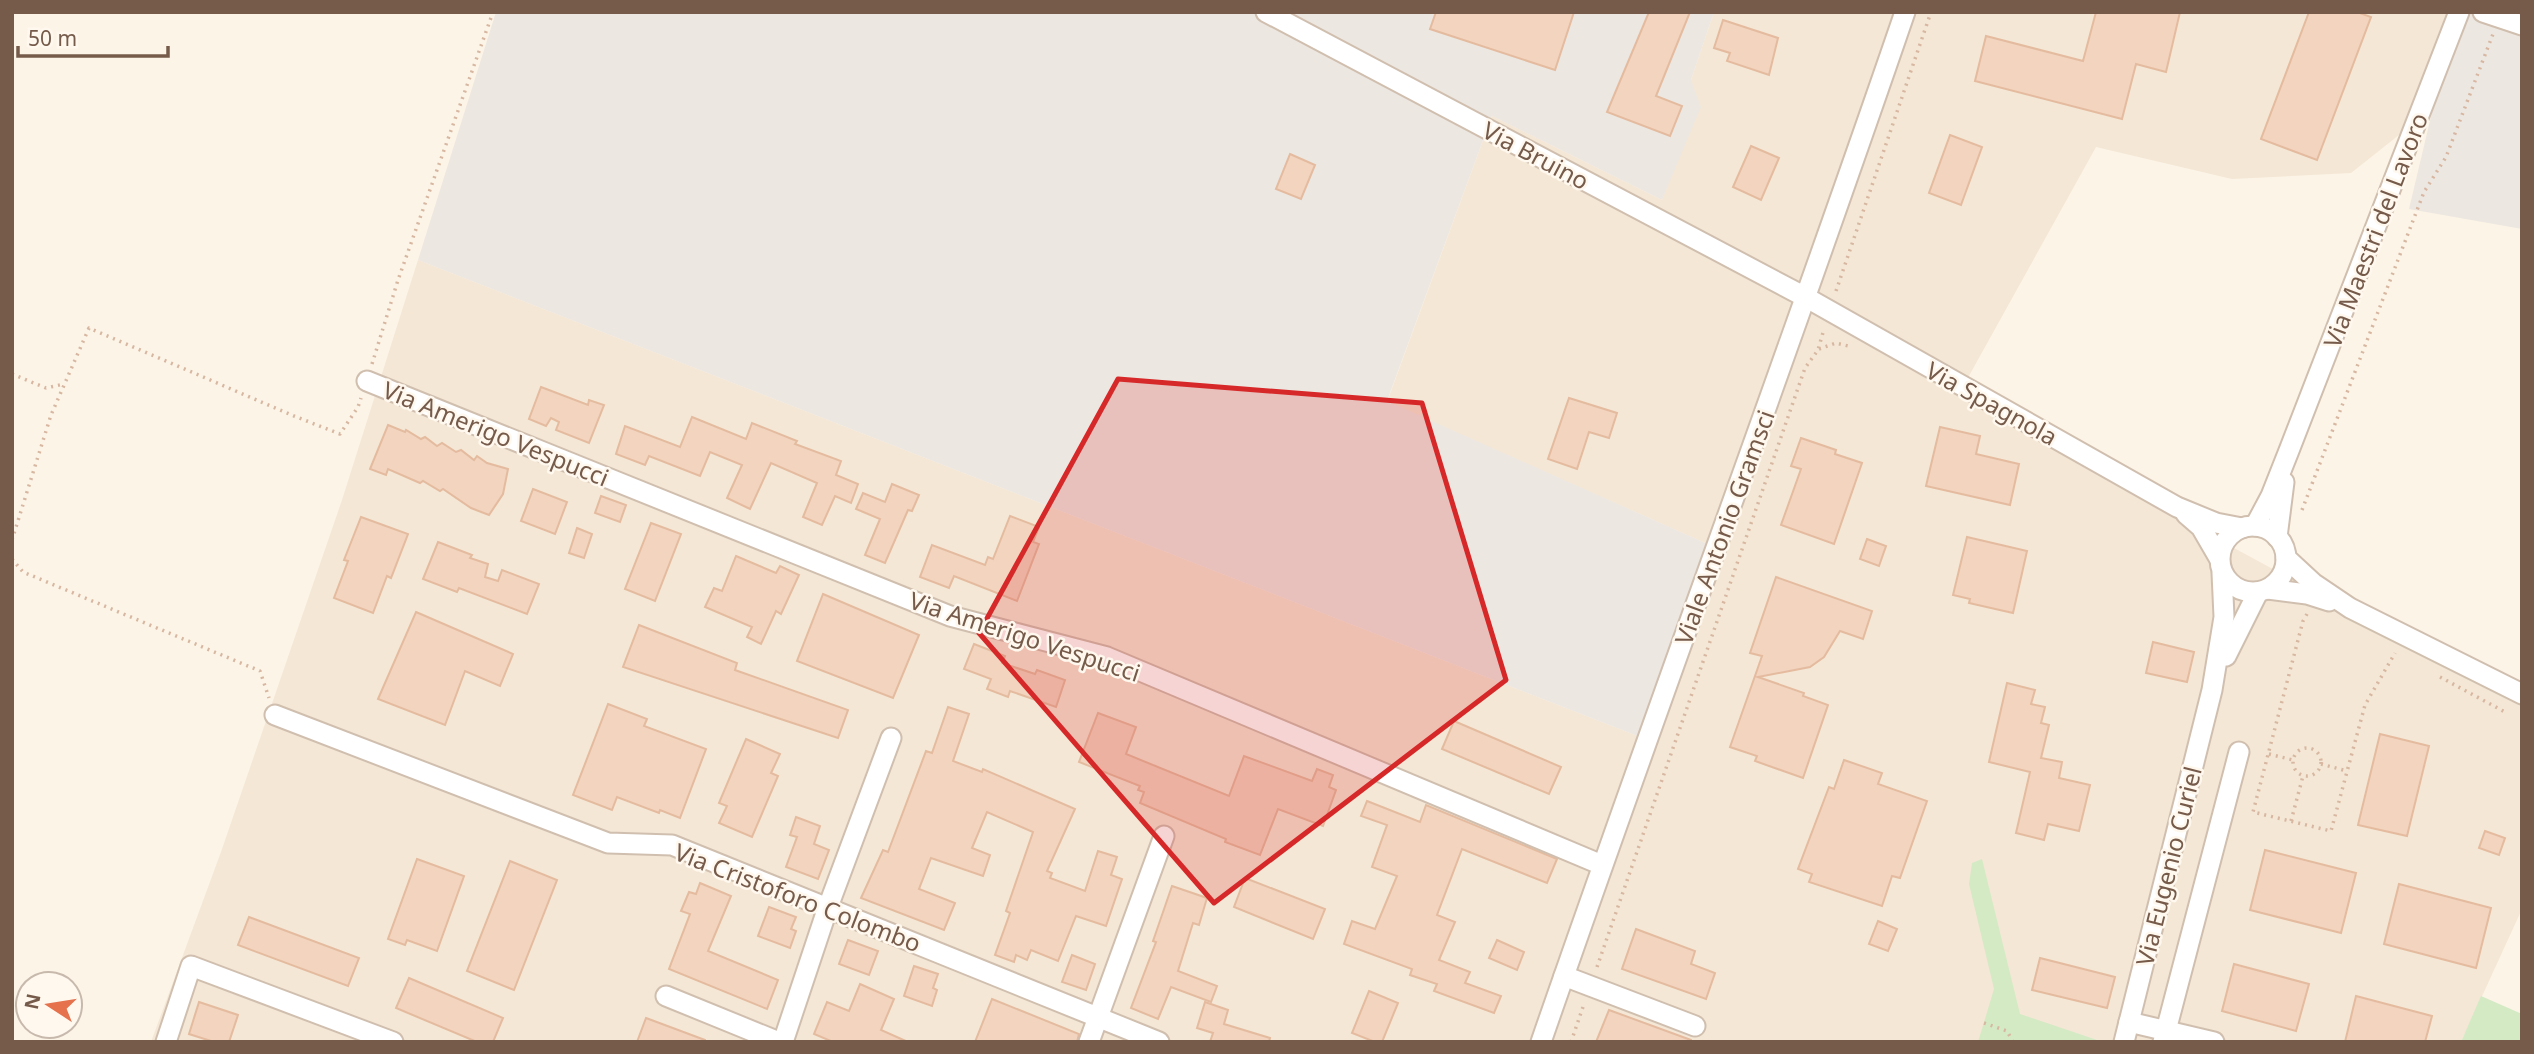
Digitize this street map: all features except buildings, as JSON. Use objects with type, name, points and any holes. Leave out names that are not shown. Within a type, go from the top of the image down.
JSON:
[{"type":"street","name":"Via Bruino","points":[[1265,12],[1807,299]]},
{"type":"street","name":"Viale Antonio Gramsci","points":[[1542,1042],[1602,865],[1807,299],[1905,12]]},
{"type":"street","name":"Via Maestri del Lavoro","points":[[2248,527],[2271,496],[2459,12]]},
{"type":"street","points":[[2491,15],[2522,25]]},
{"type":"street","name":"Via Spagnola","points":[[1807,299],[2177,507],[2216,523],[2248,527]]},
{"type":"street","name":"Via Amerigo Vespucci","points":[[367,381],[950,616],[1107,657],[1602,865]]},
{"type":"street","name":"Via Maestri del Lavoro","points":[[2277,537],[2290,448]]},
{"type":"street","name":"Via Spagnola","points":[[2177,507],[2201,527],[2221,566]]},
{"type":"street","points":[[2263,591],[2282,576],[2286,558],[2284,546],[2263,527],[2248,527],[2226,540],[2221,566],[2237,589],[2263,591],[2306,594],[2350,608]]},
{"type":"street","points":[[2286,558],[2313,583],[2350,608],[2522,694]]},
{"type":"street","name":"Via Eugenio Curiel","points":[[2124,1042],[2212,690],[2224,618],[2221,566]]},
{"type":"street","name":"Via Eugenio Curiel","points":[[2212,690],[2232,639],[2263,591]]},
{"type":"street","name":"Via Cristoforo Colombo","points":[[275,715],[608,843],[672,845],[1159,1042]]},
{"type":"street","points":[[666,996],[781,1042],[891,738]]},
{"type":"street","points":[[2164,1036],[2238,752]]},
{"type":"street","points":[[1089,1042],[1164,836]]},
{"type":"street","points":[[166,1042],[191,966],[356,1035],[393,1042]]},
{"type":"street","points":[[1564,976],[1695,1026]]},
{"type":"street","points":[[2129,1022],[2164,1036],[2214,1042]]},
{"type":"path","points":[[12,540],[51,415],[89,328],[340,434],[358,407],[398,280],[493,12]]},
{"type":"path","points":[[1571,1042],[1805,368],[1818,350],[1931,12]]},
{"type":"path","points":[[2301,512],[2424,192],[2446,157],[2491,15]]},
{"type":"path","points":[[1818,350],[1836,343],[1849,346]]},
{"type":"path","points":[[12,374],[46,388],[64,384]]},
{"type":"path","points":[[12,559],[23,572],[260,671],[275,715]]},
{"type":"path","points":[[2312,607],[2303,621],[2253,812],[2331,831],[2365,705],[2395,653]]},
{"type":"path","points":[[2294,760],[2302,750],[2311,750],[2318,755],[2321,764]]},
{"type":"path","points":[[2269,754],[2294,760]]},
{"type":"path","points":[[2294,760],[2297,771],[2304,776]]},
{"type":"path","points":[[2321,764],[2347,771]]},
{"type":"path","points":[[2304,776],[2316,772],[2321,764]]},
{"type":"path","points":[[2291,822],[2304,776]]},
{"type":"path","points":[[1984,1023],[2007,1031],[2013,1042]]},
{"type":"highlighted area","points":[[1118,379],[1422,403],[1506,680],[1214,903],[979,633]]},
{"type":"shaded area","points":[[496,12],[1714,12],[1691,80],[1701,107],[1662,200],[1492,116],[1387,401],[1712,546],[1640,737],[418,260]]},
{"type":"shaded area","points":[[1714,12],[2461,12],[2433,108],[2351,173],[2232,179],[2096,147],[1965,383],[2234,548],[2522,704],[2522,909],[2461,1042],[151,1042],[221,852],[342,500],[418,260],[1640,737],[1712,546],[1387,402],[1492,116],[1662,200],[1691,80]]},
{"type":"shaded area","points":[[2461,12],[2522,12],[2522,229],[2409,209],[2433,108]]},
{"type":"green space","points":[[1982,859],[2020,1014],[2103,1042],[1978,1042],[1994,989],[1969,884],[1972,863]]},
{"type":"green space","points":[[2481,996],[2522,1014],[2522,1042],[2461,1042]]}]
